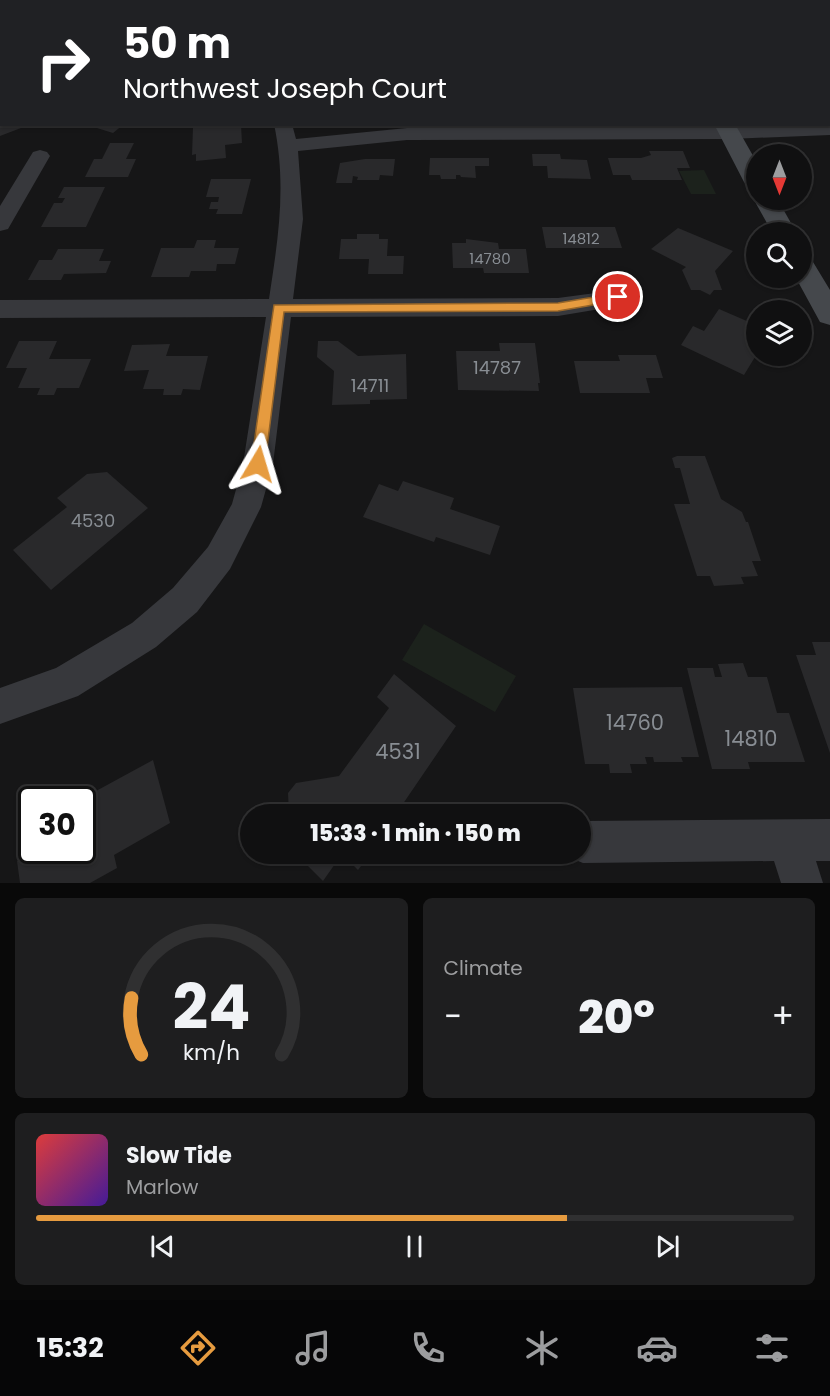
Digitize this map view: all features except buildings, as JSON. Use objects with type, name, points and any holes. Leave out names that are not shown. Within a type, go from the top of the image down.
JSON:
[{"type":"main road","points":[[726,129],[746,164]]},
{"type":"main road","points":[[812,283],[830,315]]},
{"type":"street","points":[[0,706],[65,683],[144,635],[185,600],[219,558],[246,507],[258,464],[292,219],[285,135],[830,129]]},
{"type":"street","points":[[0,224],[40,156]]},
{"type":"street","points":[[0,309],[558,307],[618,297]]},
{"type":"street","points":[[591,842],[830,840]]},
{"type":"street","points":[[789,841],[802,883]]},
{"type":"shaded area","points":[[704,170],[716,194],[691,194],[679,171]]},
{"type":"shaded area","points":[[424,624],[516,676],[495,712],[402,660]]},
{"type":"route","points":[[258,464],[278,308],[558,307],[618,297]]}]
